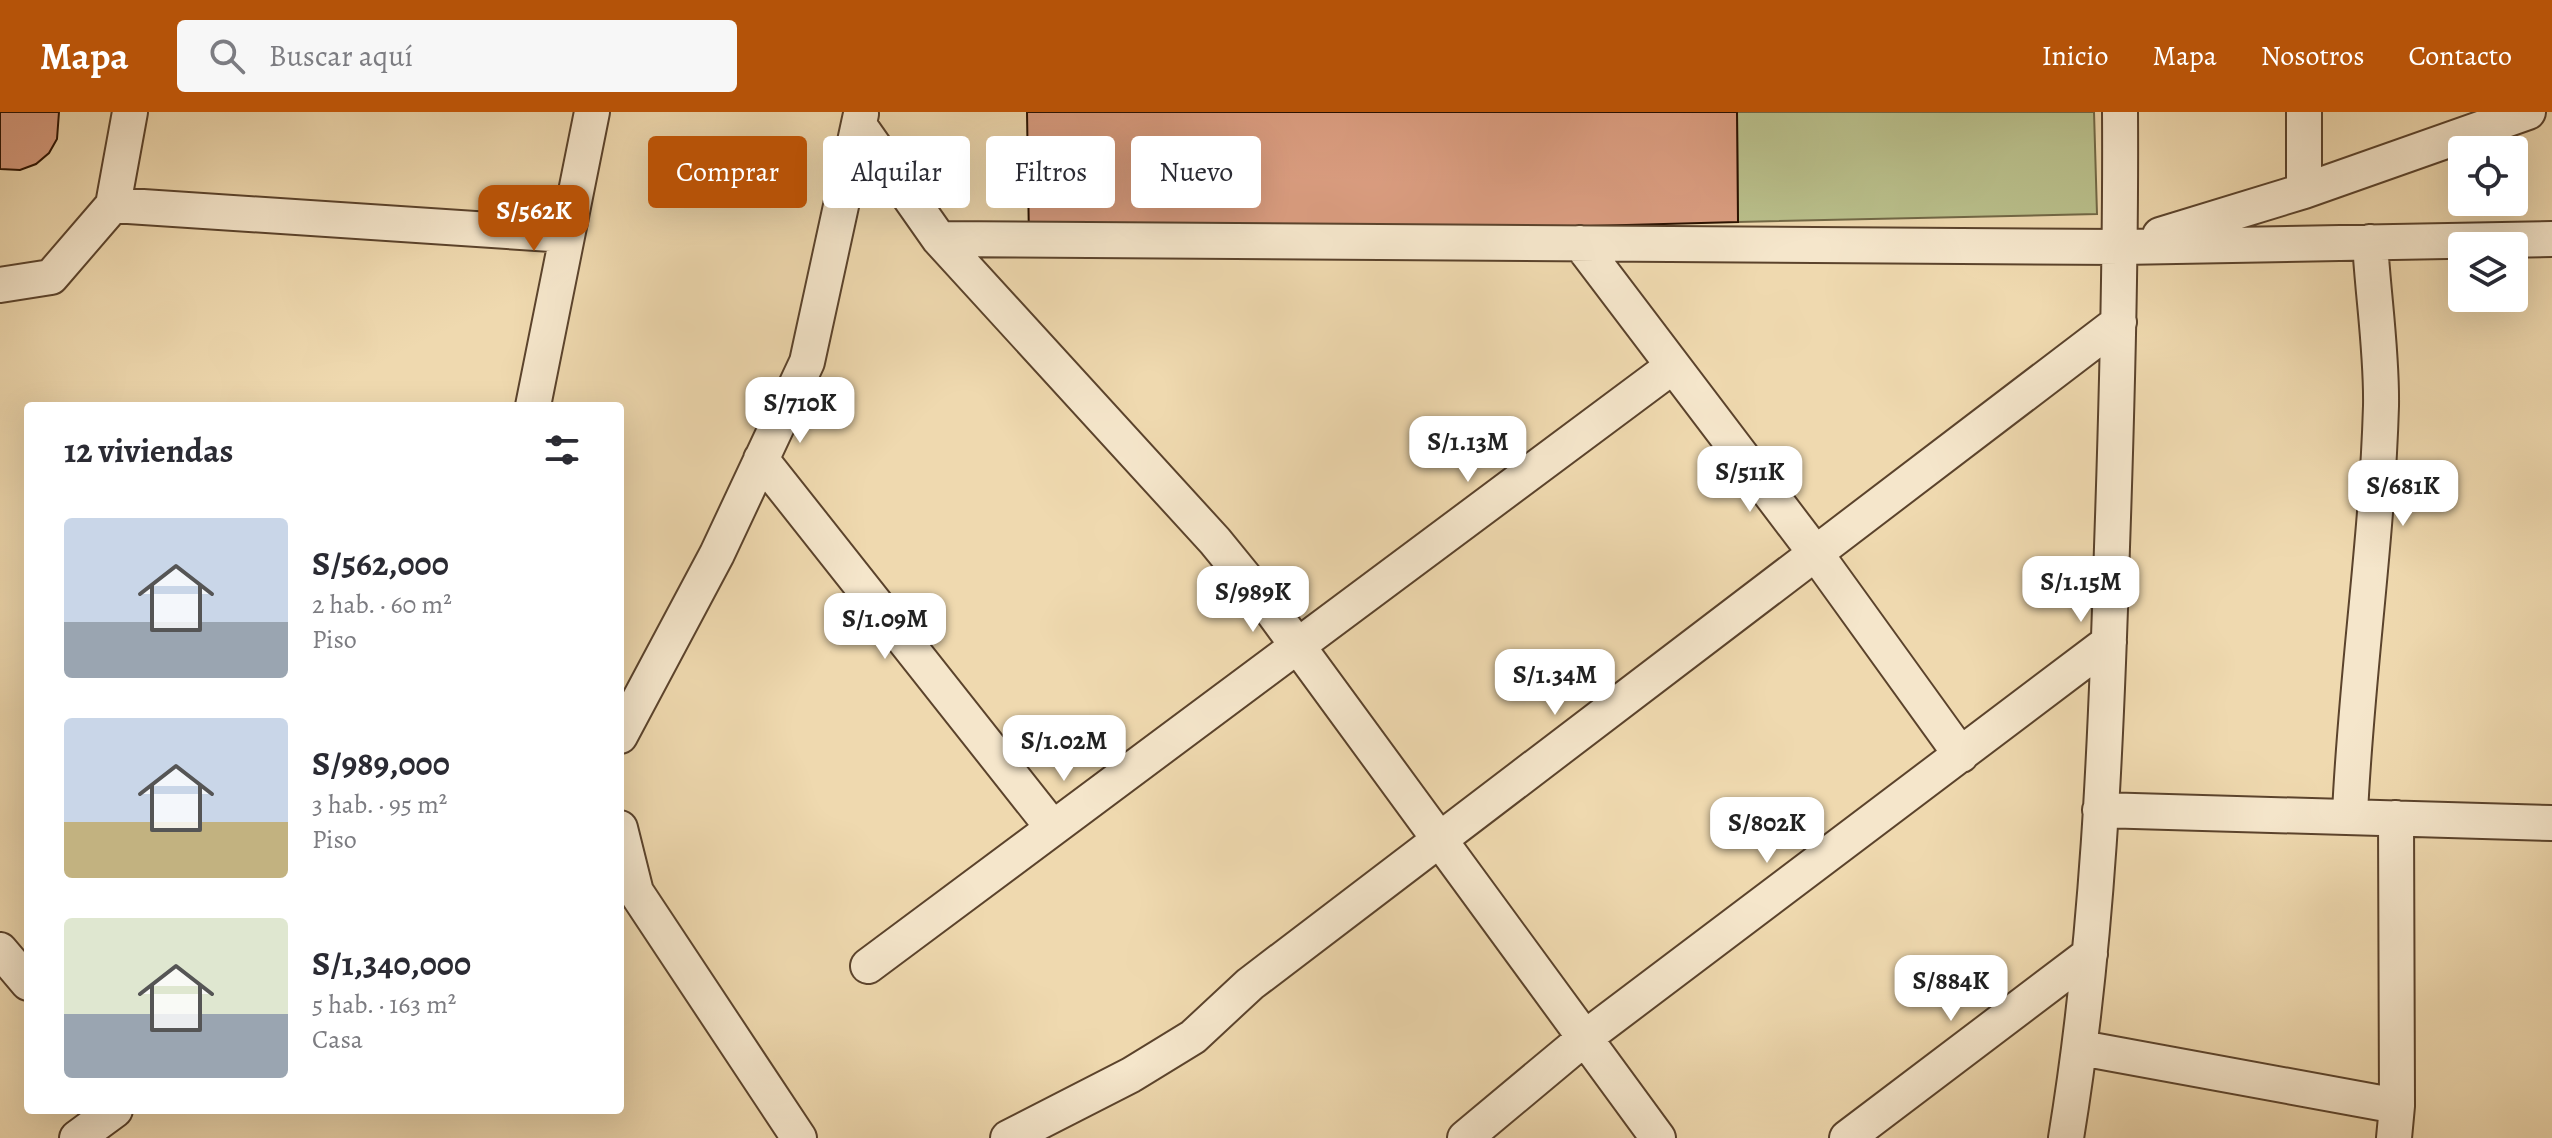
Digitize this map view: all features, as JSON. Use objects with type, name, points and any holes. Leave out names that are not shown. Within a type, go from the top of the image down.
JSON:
[{"type":"street","points":[[0,285],[51,277],[113,205],[130,112]]},
{"type":"street","points":[[534,402],[592,112]]},
{"type":"street","points":[[2066,1138],[2081,1048],[2090,954],[2109,642],[2121,247],[2120,112]]},
{"type":"street","points":[[2304,112],[2304,191]]},
{"type":"street","points":[[2121,247],[2304,191],[2528,112]]},
{"type":"street","points":[[860,119],[939,239],[1215,541],[1272,611],[1658,1138]]},
{"type":"street","points":[[624,728],[717,554],[807,362],[860,119]]},
{"type":"street","points":[[113,205],[567,235]]},
{"type":"street","points":[[939,239],[2121,247],[2552,239]]},
{"type":"street","points":[[2350,814],[2354,707],[2370,597],[2381,403],[2370,242]]},
{"type":"street","points":[[1580,243],[1816,554],[1961,755]]},
{"type":"street","points":[[1008,1138],[1131,1075],[1193,1037],[1250,984],[2119,322]]},
{"type":"street","points":[[868,966],[1673,366]]},
{"type":"street","points":[[761,459],[1053,828]]},
{"type":"street","points":[[1465,1138],[1586,1037],[2109,642]]},
{"type":"street","points":[[2100,810],[2350,814],[2552,823]]},
{"type":"street","points":[[2081,1048],[2396,1122],[2396,818]]},
{"type":"street","points":[[624,844],[636,892],[799,1138]]},
{"type":"street","points":[[0,950],[24,978]]},
{"type":"street","points":[[1847,1138],[2090,954]]},
{"type":"street","points":[[77,1138],[110,1114]]},
{"type":"green space","points":[[1737,112],[2094,112],[2097,214],[1738,222]]},
{"type":"building","points":[[0,112],[59,112],[57,139],[49,153],[36,164],[20,170],[0,169]]},
{"type":"building","points":[[1027,112],[1737,112],[1738,222],[1029,241],[1028,208],[1115,208],[1115,136],[1027,136]]}]
